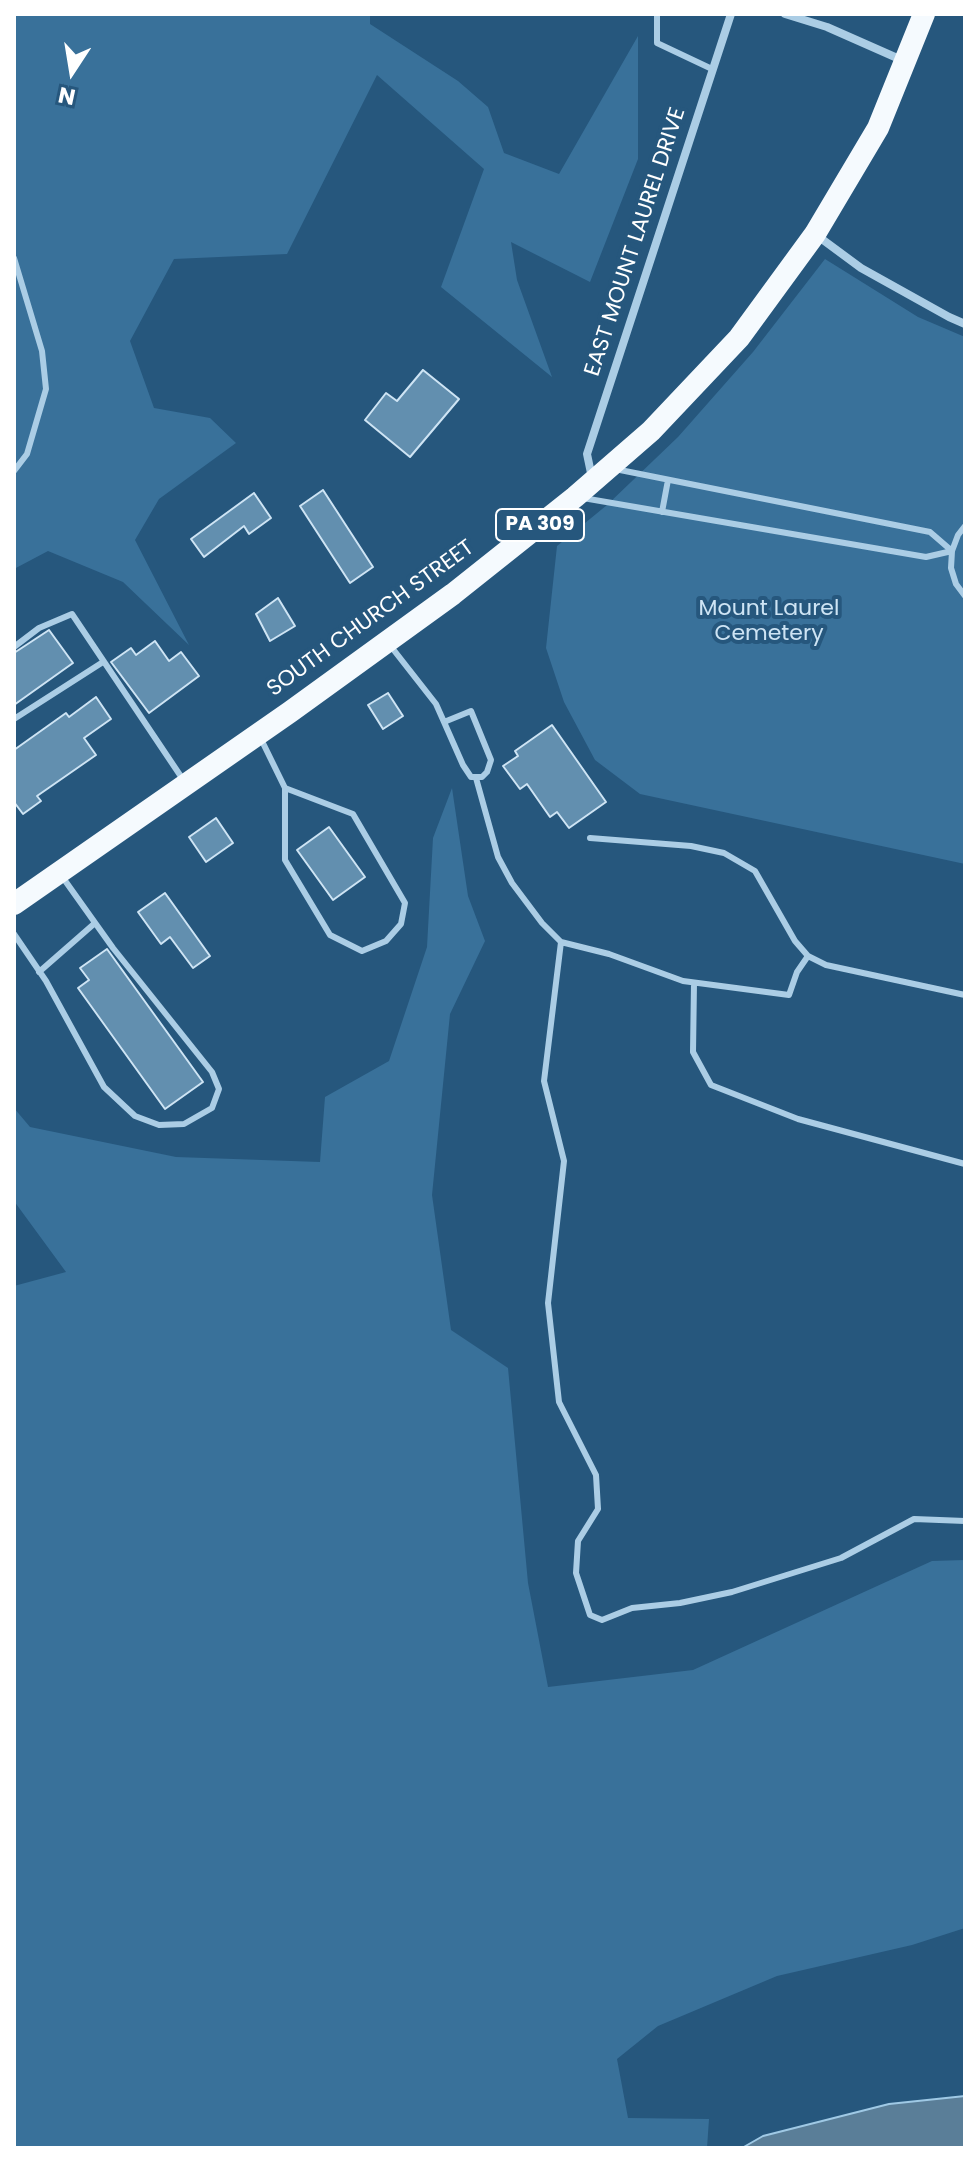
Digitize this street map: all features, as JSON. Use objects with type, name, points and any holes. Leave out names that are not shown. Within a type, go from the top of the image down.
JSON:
[{"type":"highway","name":"SOUTH CHURCH STREET","points":[[14,904],[453,594],[651,431],[739,338],[815,234],[878,128],[924,14]]},
{"type":"street","name":"EAST MOUNT LAUREL DRIVE","points":[[592,482],[587,454],[731,14]]},
{"type":"street","points":[[785,14],[827,27],[905,61]]},
{"type":"street","points":[[815,234],[861,268],[965,324]]},
{"type":"lane","points":[[657,14],[657,43],[712,69]]},
{"type":"lane","points":[[14,258],[42,351],[46,389],[27,454],[14,471]]},
{"type":"lane","points":[[662,512],[668,480]]},
{"type":"lane","points":[[592,482],[668,480],[930,532],[952,551]]},
{"type":"lane","points":[[592,482],[662,512],[926,557],[952,551]]},
{"type":"lane","points":[[965,526],[952,551],[951,568],[956,584],[965,596]]},
{"type":"lane","points":[[14,647],[39,628],[72,614],[186,784]]},
{"type":"lane","points":[[387,642],[436,704],[463,765],[471,777],[476,778],[487,772],[491,760],[471,711],[444,722]]},
{"type":"lane","points":[[14,719],[103,662]]},
{"type":"lane","points":[[258,734],[285,788],[285,860],[330,935],[362,951],[386,941],[401,924],[405,903],[353,814],[285,788]]},
{"type":"lane","points":[[476,778],[498,857],[512,883],[542,923],[561,942],[609,954],[683,981],[789,995],[797,972],[808,956]]},
{"type":"lane","points":[[590,838],[691,846],[724,853],[755,871],[795,941],[808,956],[826,965],[965,995]]},
{"type":"lane","points":[[14,934],[79,1037],[104,1087],[135,1116],[159,1125],[184,1124],[212,1108],[219,1089],[212,1072],[59,872]]},
{"type":"lane","points":[[39,972],[95,923]]},
{"type":"lane","points":[[561,942],[544,1081],[564,1161],[548,1303],[559,1402],[596,1475],[598,1509],[578,1541],[576,1573],[590,1615],[602,1620],[632,1608],[680,1603],[732,1592],[841,1558],[914,1519],[965,1521]]},
{"type":"lane","points":[[694,983],[693,1052],[711,1085],[798,1119],[965,1164]]},
{"type":"green space","points":[[14,14],[370,14],[370,24],[458,81],[488,107],[504,153],[559,174],[638,36],[638,159],[590,282],[511,242],[517,280],[552,377],[441,287],[484,169],[377,75],[287,254],[174,259],[130,341],[154,408],[210,418],[236,443],[159,499],[135,540],[189,645],[123,582],[48,551],[14,569]]},
{"type":"green space","name":"Mount Laurel Cemetery","points":[[825,259],[918,317],[965,337],[965,864],[640,794],[595,760],[564,702],[546,648],[557,546],[607,505],[678,437],[753,352]]},
{"type":"green space","points":[[452,788],[468,896],[485,941],[450,1014],[432,1195],[451,1330],[508,1368],[528,1583],[548,1687],[693,1670],[932,1561],[965,1560],[965,1928],[912,1945],[777,1976],[658,2026],[617,2059],[628,2118],[709,2119],[707,2148],[14,2148],[14,1286],[66,1272],[14,1201],[14,1108],[30,1127],[176,1157],[320,1162],[325,1097],[389,1061],[427,947],[433,838]]},
{"type":"shaded area","points":[[965,2096],[965,2148],[742,2148],[763,2136],[889,2104]]},
{"type":"building","points":[[423,370],[459,399],[410,457],[365,420],[386,393],[397,401]]},
{"type":"building","points":[[323,490],[373,567],[350,583],[300,506]]},
{"type":"building","points":[[254,493],[271,518],[249,534],[244,526],[204,557],[191,539]]},
{"type":"building","points":[[278,598],[295,626],[270,641],[256,614]]},
{"type":"building","points":[[49,630],[73,663],[14,705],[14,653]]},
{"type":"building","points":[[155,641],[169,661],[181,652],[199,676],[149,713],[111,662],[131,648],[136,655]]},
{"type":"building","points":[[388,693],[403,716],[383,729],[368,705]]},
{"type":"building","points":[[96,697],[111,719],[84,738],[96,755],[37,796],[41,801],[23,814],[14,802],[14,750],[66,713],[69,717]]},
{"type":"building","points":[[552,725],[606,802],[569,828],[557,812],[550,817],[527,784],[520,789],[503,766],[518,756],[515,751]]},
{"type":"building","points":[[216,818],[233,843],[206,862],[189,837]]},
{"type":"building","points":[[329,827],[365,877],[333,900],[297,850]]},
{"type":"building","points":[[165,893],[210,956],[193,968],[170,937],[161,944],[138,912]]},
{"type":"building","points":[[107,949],[203,1082],[165,1109],[78,988],[89,980],[80,968]]}]
